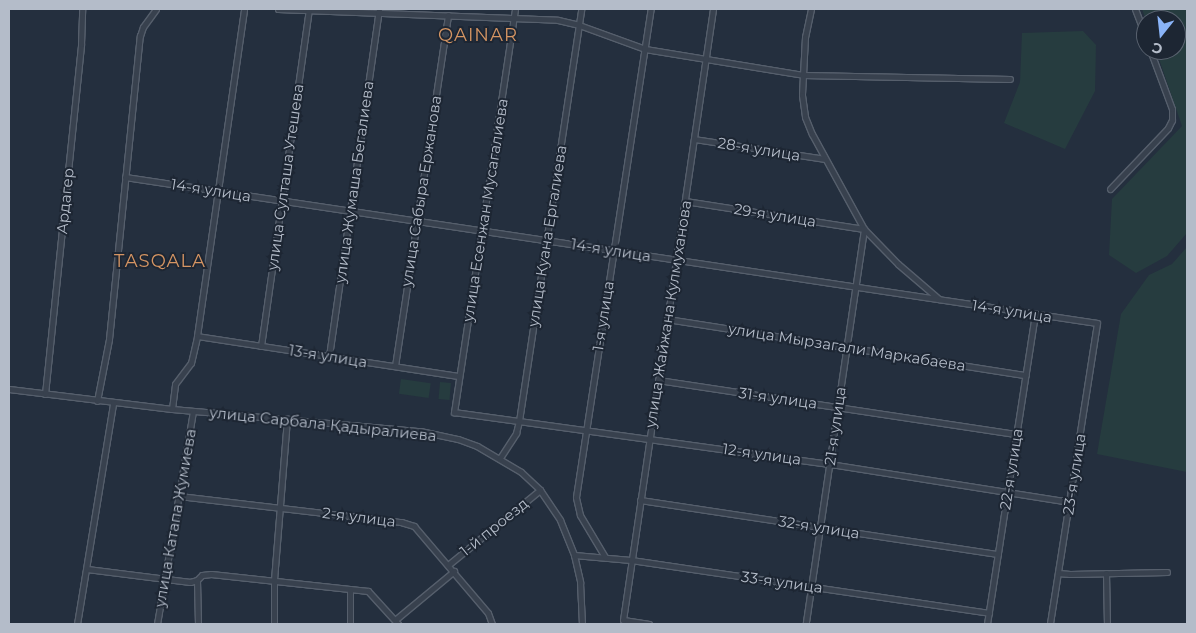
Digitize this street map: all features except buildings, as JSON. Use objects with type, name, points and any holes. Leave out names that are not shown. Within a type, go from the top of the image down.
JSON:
[{"type":"street","name":"Ардагер","points":[[45,394],[82,9]]},
{"type":"street","points":[[97,401],[109,339],[140,36],[143,27],[156,9]]},
{"type":"street","points":[[172,409],[175,384],[191,364],[197,336],[244,9]]},
{"type":"street","points":[[278,9],[379,10],[558,20],[579,25],[645,49],[803,74],[1010,79]]},
{"type":"street","name":"улица Султаша Утешева","points":[[261,346],[309,9]]},
{"type":"street","name":"улица Есенжан Мусагалиева","points":[[454,412],[483,231],[515,9]]},
{"type":"street","name":"улица Куана Ергалиева","points":[[500,458],[516,433],[520,421],[581,9]]},
{"type":"street","name":"1-я улица","points":[[605,557],[576,506],[576,497],[651,9]]},
{"type":"street","name":"улица Жайжана Кулмуханова","points":[[649,624],[623,620],[713,9]]},
{"type":"street","points":[[811,9],[805,37],[802,95],[806,116],[824,159],[864,229],[898,264],[940,300]]},
{"type":"street","name":"улица Жумаша Бегалиева","points":[[328,356],[379,10]]},
{"type":"street","name":"улица Сабыра Ержанова","points":[[395,366],[448,15]]},
{"type":"street","points":[[1110,188],[1168,128],[1172,120],[1172,109],[1154,60]]},
{"type":"street","name":"28-я улица","points":[[694,139],[824,159]]},
{"type":"street","name":"14-я улица","points":[[125,177],[1097,323]]},
{"type":"street","name":"29-я улица","points":[[685,201],[864,229]]},
{"type":"street","name":"21-я улица","points":[[806,624],[864,229]]},
{"type":"street","name":"22-я улица","points":[[987,624],[1035,314]]},
{"type":"street","name":"улица Мырзагали Маркабаева","points":[[667,319],[1026,375]]},
{"type":"street","name":"23-я улица","points":[[1050,624],[1097,323]]},
{"type":"street","name":"13-я улица","points":[[197,336],[459,376]]},
{"type":"street","name":"31-я улица","points":[[658,380],[1017,434]]},
{"type":"street","name":"улица Сарбала Қадыралиева","points":[[9,389],[113,403],[420,431],[458,439],[477,446],[521,472],[540,490],[560,520],[574,556],[580,582],[582,624]]},
{"type":"street","points":[[77,624],[113,403]]},
{"type":"street","name":"улица Катапа Жумиева","points":[[158,624],[193,411]]},
{"type":"street","name":"12-я улица","points":[[454,412],[830,464],[1069,502]]},
{"type":"street","points":[[274,624],[274,580],[287,419]]},
{"type":"street","name":"1-й проезд","points":[[448,564],[540,490]]},
{"type":"street","name":"2-я улица","points":[[179,496],[401,522],[414,526],[488,613],[492,624]]},
{"type":"street","name":"32-я улица","points":[[640,500],[998,554]]},
{"type":"street","name":"33-я улица","points":[[574,556],[631,560],[989,613]]},
{"type":"street","points":[[87,569],[190,582],[197,580],[202,575],[211,574],[368,591],[396,622]]},
{"type":"street","name":"1-й проезд","points":[[396,622],[454,571]]},
{"type":"street","points":[[1058,573],[1167,572]]},
{"type":"street","points":[[1106,574],[1107,624]]},
{"type":"street","points":[[197,580],[198,624]]},
{"type":"street","points":[[350,589],[350,624]]},
{"type":"green space","points":[[1187,9],[1187,233],[1167,256],[1136,273],[1109,255],[1112,199],[1182,126],[1159,60],[1186,60],[1186,10],[1142,10]]},
{"type":"green space","points":[[1083,31],[1096,45],[1095,91],[1065,149],[1004,123],[1020,82],[1022,33]]},
{"type":"green space","points":[[1187,247],[1187,472],[1097,454],[1121,314],[1149,275],[1172,264]]},
{"type":"green space","points":[[401,379],[431,383],[429,398],[399,394]]},
{"type":"green space","points":[[440,382],[451,383],[449,400],[439,399]]},
{"type":"district","name":"QAINAR","points":[[478,35]]},
{"type":"district","name":"TASQALA","points":[[160,261]]}]
